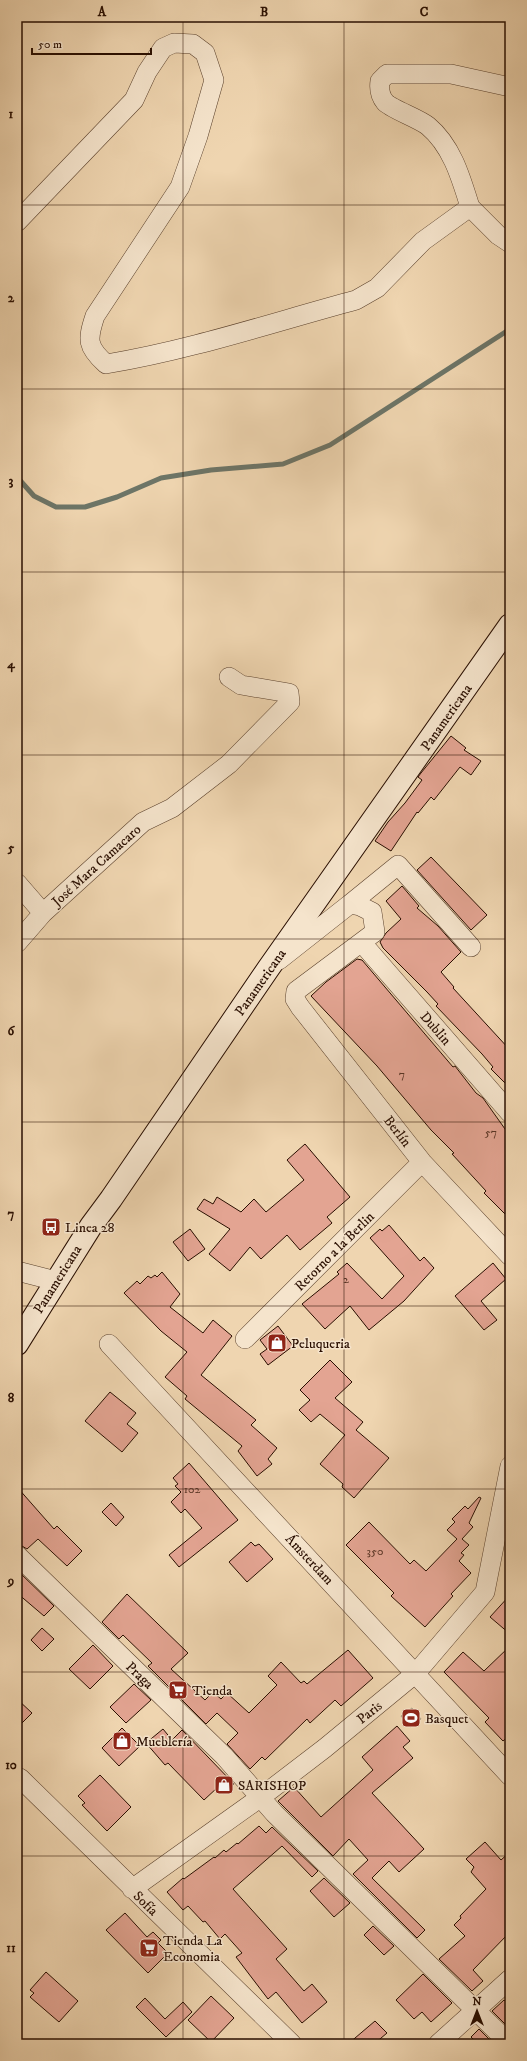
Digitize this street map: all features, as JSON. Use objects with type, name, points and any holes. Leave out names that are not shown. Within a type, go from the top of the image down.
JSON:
[{"type":"main road","name":"Panamericana","points":[[17,1344],[91,1226],[116,1193],[268,969],[510,625]]},
{"type":"street","points":[[17,222],[134,100],[147,72],[163,48],[174,43],[194,44],[205,53],[214,80],[198,136],[180,187],[95,316],[89,336],[92,352],[106,364],[132,360],[188,346],[356,300],[376,288],[423,241],[470,207]]},
{"type":"street","points":[[510,87],[451,74],[387,74],[380,81],[379,89],[385,102],[422,122],[437,133],[455,162],[470,207],[498,235],[510,243]]},
{"type":"street","name":"José Mara Camacaro","points":[[17,943],[43,913],[143,822],[172,808],[229,764],[290,702],[289,693],[240,685],[229,677]]},
{"type":"street","points":[[268,969],[398,865],[471,947]]},
{"type":"street","points":[[17,883],[43,913]]},
{"type":"street","points":[[350,904],[360,906],[372,912],[376,932],[362,943]]},
{"type":"street","name":"Berlín","points":[[362,943],[296,991],[295,999],[422,1162],[510,1256]]},
{"type":"street","name":"Dublin","points":[[362,943],[510,1113]]},
{"type":"street","name":"Retorno a la Berlin","points":[[245,1339],[422,1162]]},
{"type":"street","points":[[17,1271],[56,1281]]},
{"type":"street","name":"Ámsterdam","points":[[109,1344],[508,1770]]},
{"type":"street","name":"Paris","points":[[132,1889],[261,1797],[325,1748],[416,1673],[485,1592],[510,1466]]},
{"type":"street","name":"Praga","points":[[17,1555],[224,1756],[274,1813],[474,2011],[510,2044]]},
{"type":"street","name":"Sofía","points":[[17,1778],[20,1778],[292,2044]]},
{"type":"street","points":[[438,2044],[510,1979]]},
{"type":"green space","name":"Basquet","points":[[412,1708],[421,1719],[410,1727],[401,1716]]},
{"type":"building","points":[[451,736],[466,748],[464,750],[481,761],[471,775],[460,767],[434,800],[431,797],[418,813],[417,812],[391,851],[375,841],[388,822],[405,803],[422,780],[418,777]]},
{"type":"building","points":[[431,857],[487,915],[471,930],[417,870]]},
{"type":"building","points":[[402,886],[419,906],[417,908],[438,926],[461,952],[441,972],[454,987],[453,988],[510,1050],[510,1088],[491,1069],[493,1067],[482,1054],[436,1006],[438,1004],[383,948],[380,942],[386,933],[401,919],[386,901]]},
{"type":"building","points":[[357,959],[362,960],[453,1067],[455,1066],[476,1093],[483,1098],[510,1136],[510,1219],[484,1193],[486,1191],[452,1154],[454,1153],[431,1130],[377,1066],[311,996],[326,982]]},
{"type":"building","points":[[305,1144],[350,1197],[327,1217],[332,1223],[300,1250],[287,1235],[261,1259],[250,1247],[230,1271],[209,1254],[230,1229],[197,1209],[204,1199],[213,1204],[217,1197],[241,1212],[254,1199],[266,1212],[304,1180],[287,1160]]},
{"type":"building","points":[[389,1225],[420,1261],[424,1257],[434,1268],[404,1301],[369,1330],[350,1306],[325,1329],[302,1304],[339,1274],[337,1272],[347,1263],[382,1299],[404,1276],[370,1238],[380,1229],[382,1231]]},
{"type":"building","points":[[190,1229],[205,1249],[188,1261],[173,1242]]},
{"type":"building","points":[[493,1263],[506,1279],[481,1301],[497,1320],[484,1330],[455,1296]]},
{"type":"building","points":[[162,1272],[180,1294],[170,1307],[203,1333],[213,1320],[232,1336],[201,1375],[256,1420],[251,1425],[277,1448],[268,1459],[272,1464],[257,1476],[238,1451],[242,1446],[185,1399],[187,1396],[165,1377],[187,1352],[161,1331],[124,1293],[137,1281],[140,1284],[148,1276],[151,1278],[155,1275],[157,1277]]},
{"type":"building","name":"Peluqueria","points":[[278,1326],[293,1346],[268,1365],[260,1354],[267,1349],[260,1340]]},
{"type":"building","points":[[330,1360],[352,1382],[335,1398],[363,1422],[356,1430],[389,1458],[354,1498],[342,1487],[343,1484],[320,1464],[345,1435],[320,1414],[311,1422],[299,1410],[310,1400],[300,1390]]},
{"type":"building","points":[[110,1392],[136,1413],[127,1424],[138,1433],[122,1452],[85,1421]]},
{"type":"building","points":[[189,1463],[238,1520],[179,1567],[169,1555],[202,1528],[185,1509],[181,1513],[171,1502],[181,1492],[175,1486],[178,1484],[173,1478]]},
{"type":"building","points":[[17,1487],[54,1529],[57,1526],[82,1551],[67,1566],[38,1539],[27,1549],[17,1543]]},
{"type":"building","points":[[479,1497],[481,1498],[469,1523],[473,1527],[462,1539],[469,1545],[461,1553],[464,1555],[459,1561],[471,1573],[451,1594],[453,1596],[425,1627],[391,1596],[394,1593],[346,1545],[369,1522],[410,1564],[414,1560],[426,1571],[457,1539],[447,1530],[455,1522],[452,1519],[465,1506],[468,1509]]},
{"type":"building","points":[[111,1503],[124,1517],[116,1526],[102,1512]]},
{"type":"building","points":[[251,1542],[255,1546],[259,1544],[273,1559],[247,1582],[229,1562]]},
{"type":"building","points":[[17,1570],[54,1606],[44,1616],[17,1593]]},
{"type":"building","points":[[127,1594],[188,1653],[171,1669],[205,1700],[213,1692],[221,1699],[227,1693],[249,1713],[277,1685],[268,1676],[281,1662],[301,1683],[304,1681],[307,1684],[348,1650],[373,1678],[341,1706],[335,1700],[310,1723],[307,1719],[265,1760],[262,1757],[250,1769],[227,1744],[238,1733],[217,1713],[206,1724],[148,1666],[152,1663],[123,1635],[119,1639],[102,1622]]},
{"type":"building","points":[[510,1595],[510,1634],[490,1617]]},
{"type":"building","points":[[42,1628],[54,1639],[42,1651],[31,1640]]},
{"type":"building","points":[[93,1645],[113,1666],[90,1689],[69,1669]]},
{"type":"building","points":[[510,1646],[510,1735],[503,1741],[485,1722],[489,1718],[444,1672],[463,1652],[484,1671]]},
{"type":"building","points":[[134,1684],[151,1700],[126,1723],[110,1707]]},
{"type":"building","points":[[17,1699],[32,1713],[17,1728]]},
{"type":"building","points":[[397,1726],[410,1741],[403,1747],[413,1758],[372,1793],[424,1849],[399,1872],[389,1861],[372,1878],[425,1930],[417,1938],[353,1874],[368,1860],[349,1839],[333,1856],[278,1801],[294,1787],[321,1817],[373,1770],[362,1757]]},
{"type":"building","name":"Mueblería","points":[[122,1728],[140,1746],[119,1766],[102,1748]]},
{"type":"building","points":[[163,1729],[172,1740],[182,1730],[234,1784],[223,1794],[218,1787],[204,1800],[168,1763],[165,1765],[146,1743]]},
{"type":"building","points":[[100,1775],[131,1807],[107,1831],[82,1805],[85,1803],[78,1796]]},
{"type":"building","points":[[259,1826],[266,1833],[272,1827],[318,1871],[312,1877],[282,1846],[233,1889],[287,1949],[276,1959],[304,1991],[312,1984],[327,2002],[302,2023],[276,1992],[268,1999],[236,1957],[242,1953],[225,1934],[220,1939],[205,1921],[203,1922],[188,1906],[183,1910],[167,1892],[183,1878],[184,1879],[214,1857],[215,1858],[224,1850],[226,1852],[237,1843],[238,1844]]},
{"type":"building","points":[[485,1842],[501,1860],[510,1852],[510,1932],[473,1970],[483,1981],[472,1991],[439,1959],[465,1936],[454,1925],[461,1918],[460,1916],[486,1889],[471,1872],[474,1867],[466,1859]]},
{"type":"building","points":[[324,1878],[350,1903],[334,1917],[310,1891]]},
{"type":"building","points":[[125,1913],[147,1937],[153,1932],[161,1940],[158,1943],[168,1953],[148,1973],[106,1930]]},
{"type":"building","points":[[373,1926],[394,1946],[384,1955],[364,1935]]},
{"type":"building","points":[[46,1972],[78,2001],[59,2022],[30,1997],[34,1993],[30,1990]]},
{"type":"building","points":[[423,1974],[452,2003],[431,2022],[422,2012],[414,2019],[396,2000]]},
{"type":"building","points":[[211,1996],[234,2018],[211,2042],[188,2020]]},
{"type":"building","points":[[145,1998],[165,2019],[183,2002],[192,2012],[166,2037],[136,2007]]},
{"type":"building","points":[[504,2000],[510,2006],[510,2029],[492,2011]]},
{"type":"building","points":[[375,2021],[387,2033],[374,2044],[348,2044]]},
{"type":"building","points":[[479,2029],[494,2044],[478,2044],[471,2037]]},
{"type":"waterway","points":[[17,477],[34,496],[56,507],[85,507],[117,497],[161,478],[211,470],[283,464],[330,445],[510,329]]},
{"type":"place","name":"Linea 28","points":[[51,1227]]},
{"type":"place","name":"Peluqueria","points":[[277,1343]]},
{"type":"place","name":"Tienda","points":[[178,1690]]},
{"type":"place","name":"Basquet","points":[[411,1718]]},
{"type":"place","name":"Mueblería","points":[[122,1741]]},
{"type":"place","name":"SARISHOP","points":[[224,1785]]},
{"type":"place","name":"Tienda La Economia","points":[[149,1948]]}]
